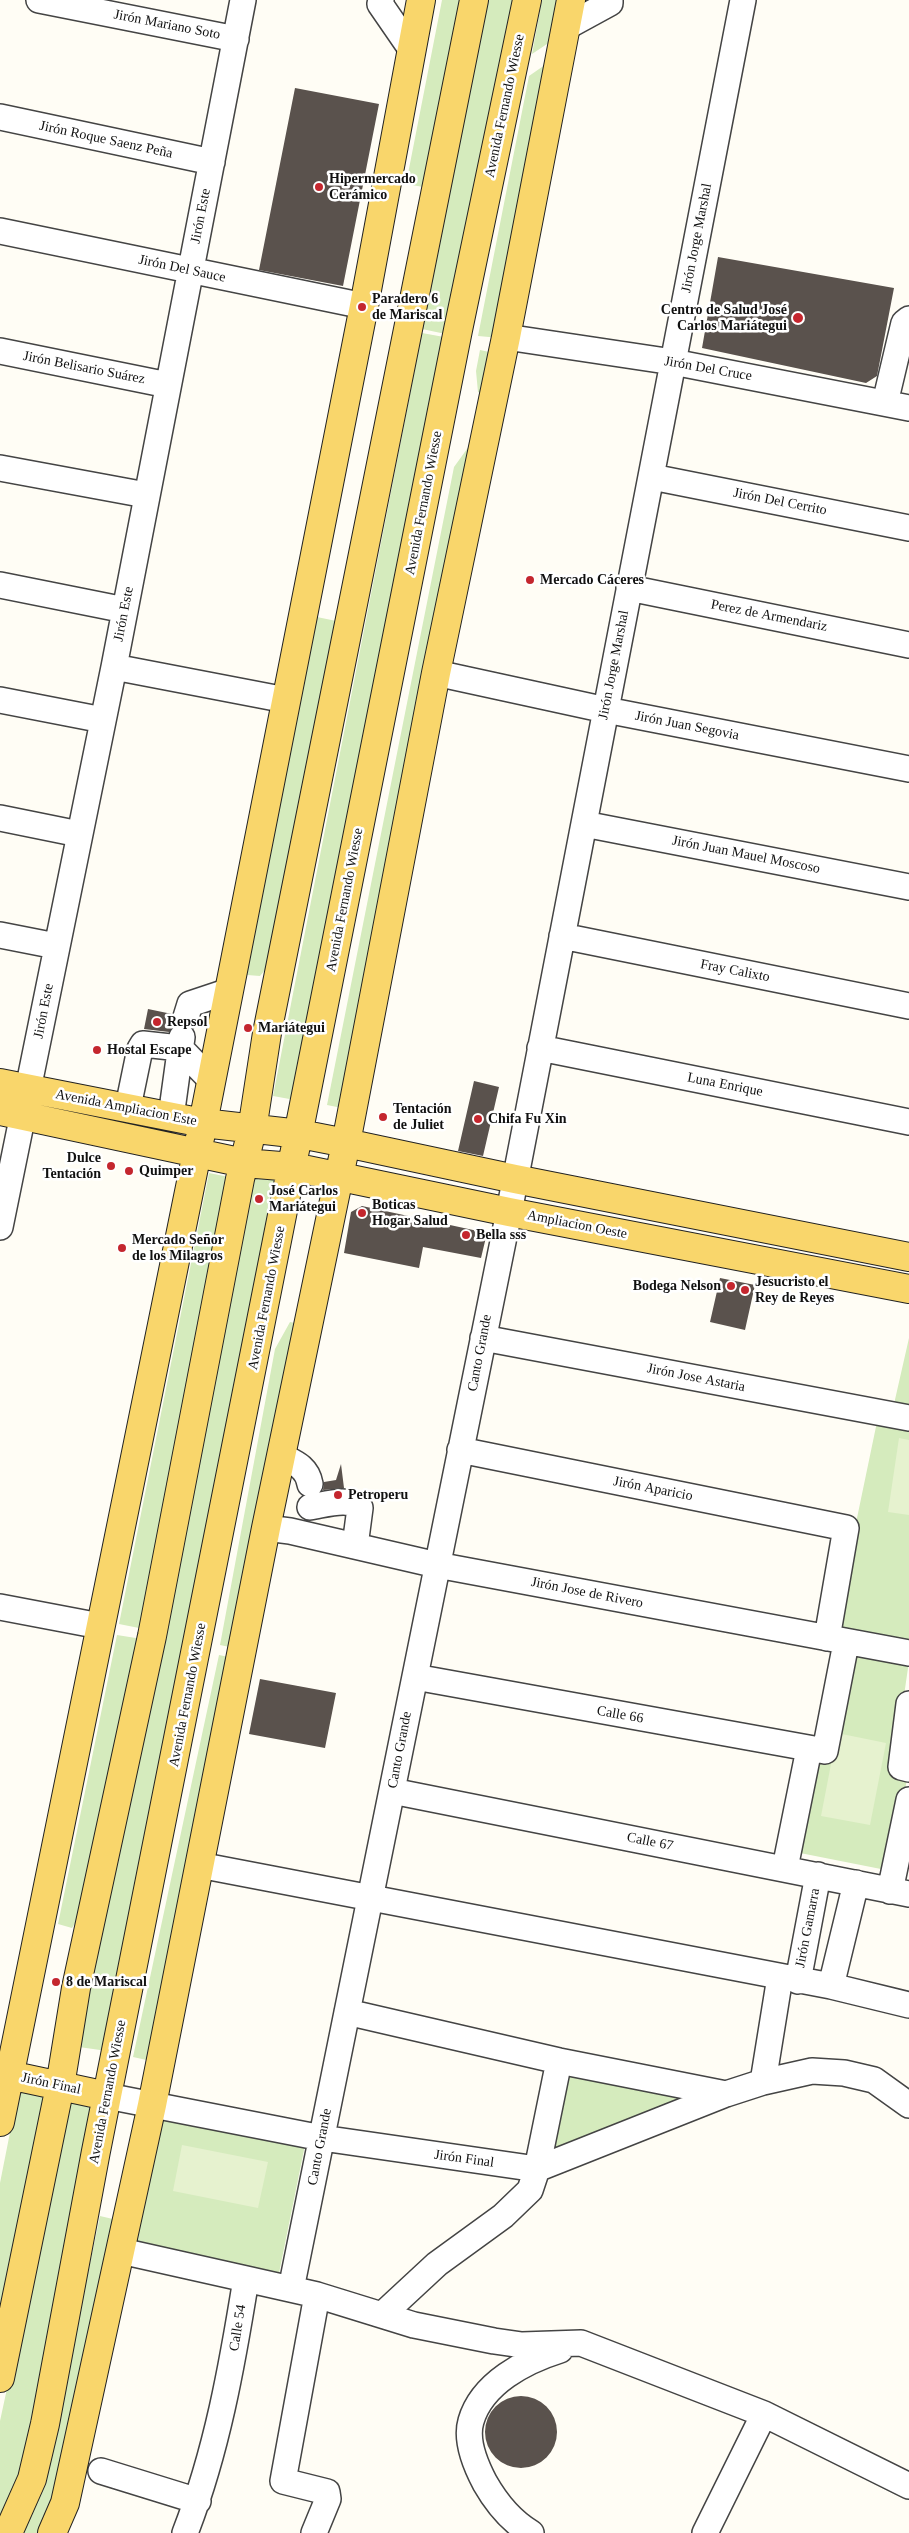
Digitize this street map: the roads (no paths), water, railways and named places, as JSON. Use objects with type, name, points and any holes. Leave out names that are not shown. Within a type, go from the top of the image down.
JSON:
[{"type":"main road","points":[[0,2122],[5,2074],[100,1626],[195,1153],[203,1123],[364,306],[421,0]]},
{"type":"main road","points":[[0,2378],[60,2086],[76,1988],[152,1636],[252,1130],[269,1023],[474,0]]},
{"type":"main road","name":"Avenida Fernando Wiesse","points":[[8,2533],[32,2479],[45,2424],[107,2096],[300,1134],[458,330],[527,0]]},
{"type":"main road","points":[[52,2533],[65,2503],[152,2104],[199,1865],[278,1530],[281,1456],[346,1143],[436,673],[506,337],[571,0]]},
{"type":"main road","points":[[513,68],[564,39]]},
{"type":"main road","name":"Avenida Ampliacion Este","points":[[0,1083],[203,1123],[252,1130]]},
{"type":"main road","name":"Avenida Ampliacion Este","points":[[12,1114],[244,1163]]},
{"type":"main road","points":[[252,1130],[300,1134],[515,1179],[909,1257]]},
{"type":"main road","name":"Ampliacion Oeste","points":[[244,1163],[293,1167],[509,1212],[909,1289]]},
{"type":"main road","name":"Jirón Final","points":[[5,2074],[107,2096]]},
{"type":"street","name":"Jirón Mariano Soto","points":[[39,0],[236,39]]},
{"type":"street","name":"Jirón Este","points":[[0,1226],[12,1114],[28,1089],[114,667],[243,0]]},
{"type":"street","points":[[381,0],[380,4],[411,49]]},
{"type":"street","points":[[564,39],[610,3],[610,0]]},
{"type":"street","name":"Jirón Jorge Marshal","points":[[509,1212],[743,0]]},
{"type":"street","name":"Jirón Roque Saenz Peña","points":[[0,117],[212,162]]},
{"type":"street","name":"Jirón Del Sauce","points":[[0,231],[364,306]]},
{"type":"street","points":[[885,402],[904,323],[909,319]]},
{"type":"street","name":"Jirón Del Cruce","points":[[506,337],[673,362],[909,408]]},
{"type":"street","name":"Jirón Belisario Suárez","points":[[0,351],[168,385]]},
{"type":"street","points":[[0,468],[146,495]]},
{"type":"street","name":"Jirón Del Cerrito","points":[[652,477],[909,528]]},
{"type":"street","points":[[0,585],[125,610]]},
{"type":"street","name":"Perez de Armendariz","points":[[629,588],[909,644]]},
{"type":"street","points":[[114,667],[286,700]]},
{"type":"street","name":"Jirón Juan Segovia","points":[[436,673],[606,710],[909,768]]},
{"type":"street","points":[[0,700],[103,720]]},
{"type":"street","points":[[0,818],[79,834]]},
{"type":"street","name":"Jirón Juan Mauel Moscoso","points":[[584,824],[909,887]]},
{"type":"street","points":[[0,935],[56,946]]},
{"type":"street","name":"Fray Calixto","points":[[562,936],[909,1006]]},
{"type":"street","points":[[171,1117],[183,1034],[190,1004],[229,991]]},
{"type":"street","points":[[183,1034],[211,1080]]},
{"type":"street","points":[[128,1108],[140,1048],[143,1044],[183,1034]]},
{"type":"street","name":"Luna Enrique","points":[[540,1048],[909,1122]]},
{"type":"street","name":"Canto Grande","points":[[291,2288],[509,1212]]},
{"type":"street","name":"Jirón Jose Astaria","points":[[483,1338],[909,1418]]},
{"type":"street","name":"Jirón Aparicio","points":[[460,1450],[846,1528],[836,1640]]},
{"type":"street","points":[[278,1530],[310,1497],[308,1474],[304,1468],[281,1456]]},
{"type":"street","points":[[310,1497],[346,1502],[357,1505],[360,1508],[355,1546]]},
{"type":"street","name":"Jirón Jose de Rivero","points":[[278,1530],[437,1565],[909,1653]]},
{"type":"street","points":[[0,1607],[100,1626]]},
{"type":"street","points":[[785,1868],[817,1750],[836,1640]]},
{"type":"street","name":"Calle 66","points":[[414,1678],[817,1750]]},
{"type":"street","points":[[905,1768],[909,1704]]},
{"type":"street","name":"Calle 67","points":[[392,1791],[900,1892]]},
{"type":"street","points":[[900,1892],[909,1800]]},
{"type":"street","points":[[199,1865],[831,1986],[909,2005]]},
{"type":"street","name":"Jirón Gamarra","points":[[763,2082],[818,1875]]},
{"type":"street","points":[[831,1986],[856,1883]]},
{"type":"street","points":[[347,2012],[559,2062],[726,2094]]},
{"type":"street","points":[[382,2315],[437,2264],[503,2216],[530,2190],[537,2169],[559,2062]]},
{"type":"street","name":"Jirón Final","points":[[107,2096],[322,2138],[537,2169],[726,2094],[763,2082],[812,2071],[844,2073],[874,2080],[909,2105]]},
{"type":"street","points":[[121,2251],[291,2288],[414,2325],[494,2342],[522,2345],[581,2343],[764,2414],[909,2486]]},
{"type":"street","name":"Calle 54","points":[[185,2533],[198,2501],[212,2456],[232,2367],[246,2279]]},
{"type":"street","points":[[314,2533],[328,2495],[326,2491],[283,2481],[317,2295]]},
{"type":"street","points":[[531,2533],[498,2505],[480,2474],[470,2445],[470,2422],[481,2400],[505,2376],[534,2358],[581,2343]]},
{"type":"street","points":[[705,2533],[764,2414]]},
{"type":"street","points":[[101,2471],[198,2501]]},
{"type":"place","name":"Hipermercado Cerámico","points":[[319,187]]},
{"type":"place","name":"Paradero 6 de Mariscal","points":[[362,307]]},
{"type":"place","name":"Centro de Salud José Carlos Mariátegui","points":[[798,318]]},
{"type":"place","name":"Mercado Cáceres","points":[[530,580]]},
{"type":"place","name":"Repsol","points":[[157,1022]]},
{"type":"place","name":"Mariátegui","points":[[248,1028]]},
{"type":"place","name":"Hostal Escape","points":[[97,1050]]},
{"type":"place","name":"Tentación de Juliet","points":[[383,1117]]},
{"type":"place","name":"Chifa Fu Xin","points":[[478,1119]]},
{"type":"place","name":"Dulce Tentación","points":[[111,1166]]},
{"type":"place","name":"Quimper","points":[[129,1171]]},
{"type":"place","name":"José Carlos Mariátegui","points":[[259,1199]]},
{"type":"place","name":"Boticas Hogar Salud","points":[[362,1213]]},
{"type":"place","name":"Bella sss","points":[[466,1235]]},
{"type":"place","name":"Mercado Señor de los Milagros","points":[[122,1248]]},
{"type":"place","name":"Bodega Nelson","points":[[731,1286]]},
{"type":"place","name":"Jesucristo el Rey de Reyes","points":[[745,1290]]},
{"type":"place","name":"Petroperu","points":[[338,1495]]},
{"type":"place","name":"8 de Mariscal","points":[[56,1982]]}]
